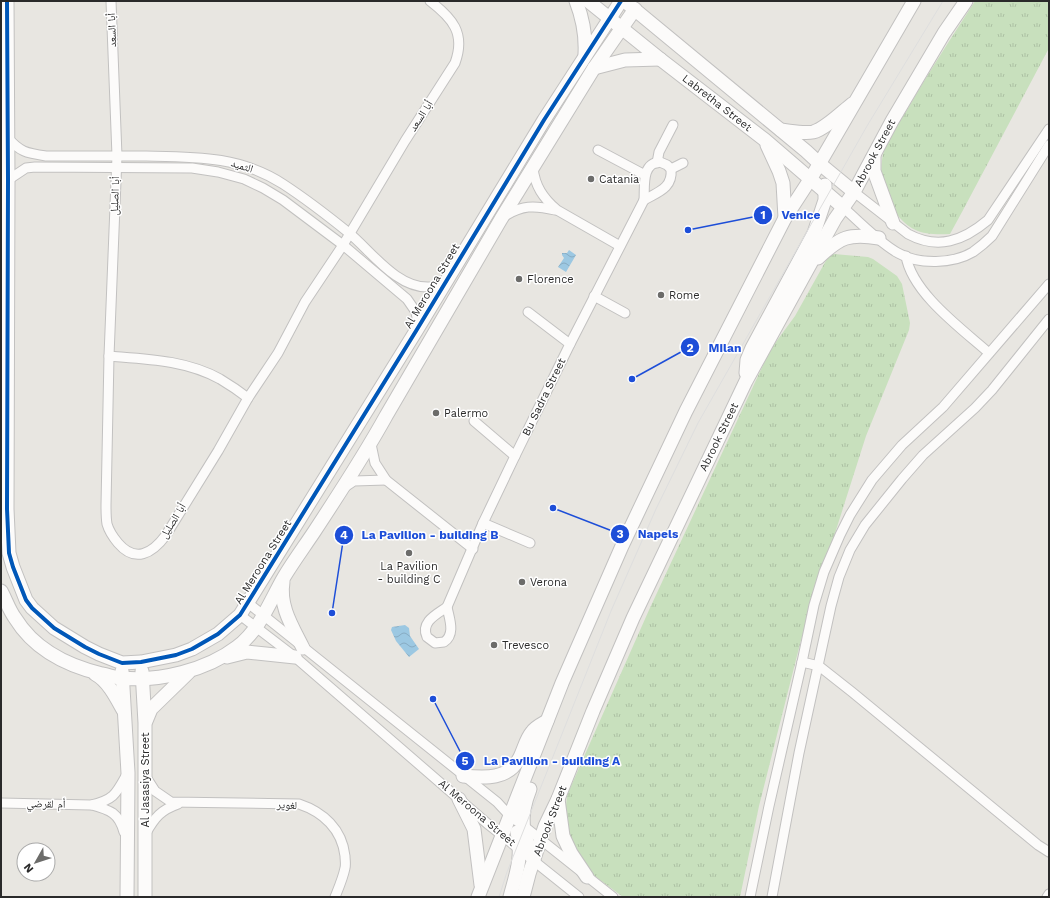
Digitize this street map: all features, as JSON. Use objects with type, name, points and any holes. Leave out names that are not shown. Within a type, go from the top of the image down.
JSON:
[{"type":"street","name":"Al Meroona Street","points":[[7,1],[7,509],[8,539],[11,560],[26,600],[44,619],[54,628],[85,647],[122,663],[141,662],[176,655],[192,649],[218,634],[240,615],[585,54],[622,1]]},
{"type":"street","name":"أبا السعد","points":[[111,1],[117,156]]},
{"type":"street","name":"أبا السعد","points":[[350,234],[405,141],[456,63],[460,42],[456,29],[448,16],[430,1]]},
{"type":"street","points":[[576,1],[585,32],[585,54]]},
{"type":"street","name":"Labretha Street","points":[[588,1],[765,140],[811,178],[844,208]]},
{"type":"street","name":"Labretha Street","points":[[622,1],[635,9],[854,192]]},
{"type":"street","points":[[480,892],[562,683],[622,546],[686,411],[785,218],[820,164],[914,1]]},
{"type":"street","name":"Abrook Street","points":[[523,897],[545,826],[558,799],[593,711],[633,618],[746,381],[835,219],[854,192],[892,121],[944,33],[966,1]]},
{"type":"street","points":[[218,660],[237,647],[256,627],[284,577],[371,444],[501,219],[594,68],[635,9]]},
{"type":"street","points":[[884,54],[882,72],[839,144],[833,163],[833,174],[844,208],[898,253],[922,260],[941,261],[964,255],[983,245],[998,228],[1049,145]]},
{"type":"street","points":[[594,68],[626,60],[660,59]]},
{"type":"street","points":[[781,130],[807,132],[818,130],[858,99]]},
{"type":"street","points":[[657,162],[659,152],[672,125]]},
{"type":"street","points":[[854,192],[893,223],[917,239],[929,242],[957,240],[971,233],[988,220],[994,213],[1049,129]]},
{"type":"street","name":"الثميد","points":[[7,137],[18,149],[37,155],[197,157],[226,161],[247,167],[282,183],[350,234],[388,270],[405,281],[428,287],[444,283]]},
{"type":"street","points":[[765,140],[783,183],[785,218]]},
{"type":"street","points":[[598,150],[645,175],[648,167],[657,162],[663,163],[671,169]]},
{"type":"street","points":[[874,155],[874,171],[893,223]]},
{"type":"street","name":"أبا الصليل","points":[[117,156],[109,356],[106,505],[107,523],[112,536],[124,550],[135,554],[146,553],[159,545],[218,451],[248,398],[278,353],[305,302],[350,234]]},
{"type":"street","points":[[671,169],[683,163]]},
{"type":"street","points":[[746,381],[747,360],[814,232],[825,200],[826,191],[820,164]]},
{"type":"street","name":"الثميد","points":[[8,180],[26,168],[34,167],[192,168],[218,172],[244,179],[283,200],[343,245],[407,299],[417,318],[416,331]]},
{"type":"street","points":[[533,168],[534,176],[540,192],[557,210],[620,246]]},
{"type":"street","points":[[644,200],[668,185],[671,179],[671,169]]},
{"type":"street","name":"Bu Sadra Street","points":[[447,607],[483,523],[515,456],[594,296],[644,200],[645,175]]},
{"type":"street","points":[[501,219],[513,211],[522,208],[539,206],[557,210]]},
{"type":"street","points":[[811,265],[831,246],[847,238],[854,236],[879,238]]},
{"type":"street","points":[[906,256],[907,267],[936,307],[989,353]]},
{"type":"street","points":[[750,897],[769,806],[819,588],[831,553],[850,515],[872,480],[902,445],[943,408],[1049,284]]},
{"type":"street","points":[[594,296],[625,314]]},
{"type":"street","points":[[528,312],[570,344]]},
{"type":"street","points":[[772,897],[799,753],[831,606],[839,577],[850,550],[865,525],[918,461],[975,408],[992,390],[1049,320]]},
{"type":"street","points":[[109,356],[151,359],[181,364],[219,378],[248,398]]},
{"type":"street","points":[[474,421],[515,456]]},
{"type":"street","points":[[371,444],[375,463],[386,480],[473,549]]},
{"type":"street","points":[[342,488],[354,481],[386,480]]},
{"type":"street","points":[[483,523],[530,543]]},
{"type":"street","points":[[1,591],[15,618],[28,635],[42,648],[64,661],[88,670],[123,678],[158,678],[192,670],[218,660],[247,652],[299,652],[281,592],[284,577]]},
{"type":"street","name":"Al Meroona Street","points":[[248,604],[263,616],[299,652],[459,799],[579,897]]},
{"type":"street","name":"Al Meroona Street","points":[[240,615],[256,627],[299,652],[497,802],[510,816],[613,897]]},
{"type":"street","name":"Al Jasasiya Street","points":[[141,662],[145,723],[146,777],[145,897]]},
{"type":"street","points":[[802,662],[819,666],[1038,845],[1049,852]]},
{"type":"street","name":"Al Jasasiya Street","points":[[122,663],[128,773],[127,897]]},
{"type":"street","points":[[88,670],[105,682],[124,712]]},
{"type":"street","points":[[145,723],[151,709],[192,670]]},
{"type":"street","points":[[534,861],[526,841],[522,816],[526,799],[558,716],[562,683]]},
{"type":"street","points":[[463,776],[492,777],[507,771],[517,762],[532,731],[547,721]]},
{"type":"street","name":"أم لقرضي","points":[[1,804],[91,804],[103,802],[112,797],[119,789],[128,773]]},
{"type":"street","name":"لغوير","points":[[146,777],[155,791],[171,802],[299,804],[319,813],[341,837],[344,849],[346,866],[335,897]]},
{"type":"street","points":[[459,799],[474,829],[480,892]]},
{"type":"street","points":[[558,799],[563,836],[571,853],[587,877]]},
{"type":"street","name":"لغوير","points":[[145,834],[153,820],[160,813],[168,808],[182,803]]},
{"type":"street","name":"أم لقرضي","points":[[91,804],[108,809],[116,815],[122,822],[127,841]]},
{"type":"street","points":[[510,816],[518,834],[520,848],[518,868],[510,897]]},
{"type":"green space","points":[[975,1],[1049,1],[1049,48],[950,234],[925,233],[906,224],[894,211],[890,204],[886,196],[882,180],[881,172],[883,155],[887,142],[892,133]]},
{"type":"green space","points":[[834,254],[868,257],[897,276],[902,284],[910,323],[909,330],[866,436],[801,640],[759,806],[740,897],[623,897],[592,874],[568,836],[565,818],[567,795],[649,610],[770,350],[795,316],[828,257]]},
{"type":"water","points":[[569,250],[576,255],[566,272],[558,267],[564,258],[562,253],[567,253]]},
{"type":"water","points":[[405,625],[409,628],[410,636],[419,649],[409,657],[396,641],[391,630],[392,627]]},
{"type":"tram line","points":[[499,897],[507,872],[611,611],[656,509],[698,423],[867,126],[943,1]]},
{"type":"cycle path","points":[[7,1],[7,509],[9,553],[26,600],[32,608],[54,628],[85,647],[122,663],[141,662],[176,655],[192,649],[218,634],[240,615],[416,331],[544,120],[621,1]]},
{"type":"place","name":"Catania","points":[[591,179]]},
{"type":"place","name":"Venice","points":[[688,230]]},
{"type":"place","name":"Florence","points":[[519,279]]},
{"type":"place","name":"Rome","points":[[661,295]]},
{"type":"place","name":"Milan","points":[[632,379]]},
{"type":"place","name":"Palermo","points":[[436,413]]},
{"type":"place","name":"Napels","points":[[553,508]]},
{"type":"place","name":"La Pavilion - building C","points":[[409,553]]},
{"type":"place","name":"Verona","points":[[522,582]]},
{"type":"place","name":"La Pavilion - building B","points":[[332,613]]},
{"type":"place","name":"Trevesco","points":[[494,645]]},
{"type":"place","name":"La Pavilion - building A","points":[[433,699]]}]
